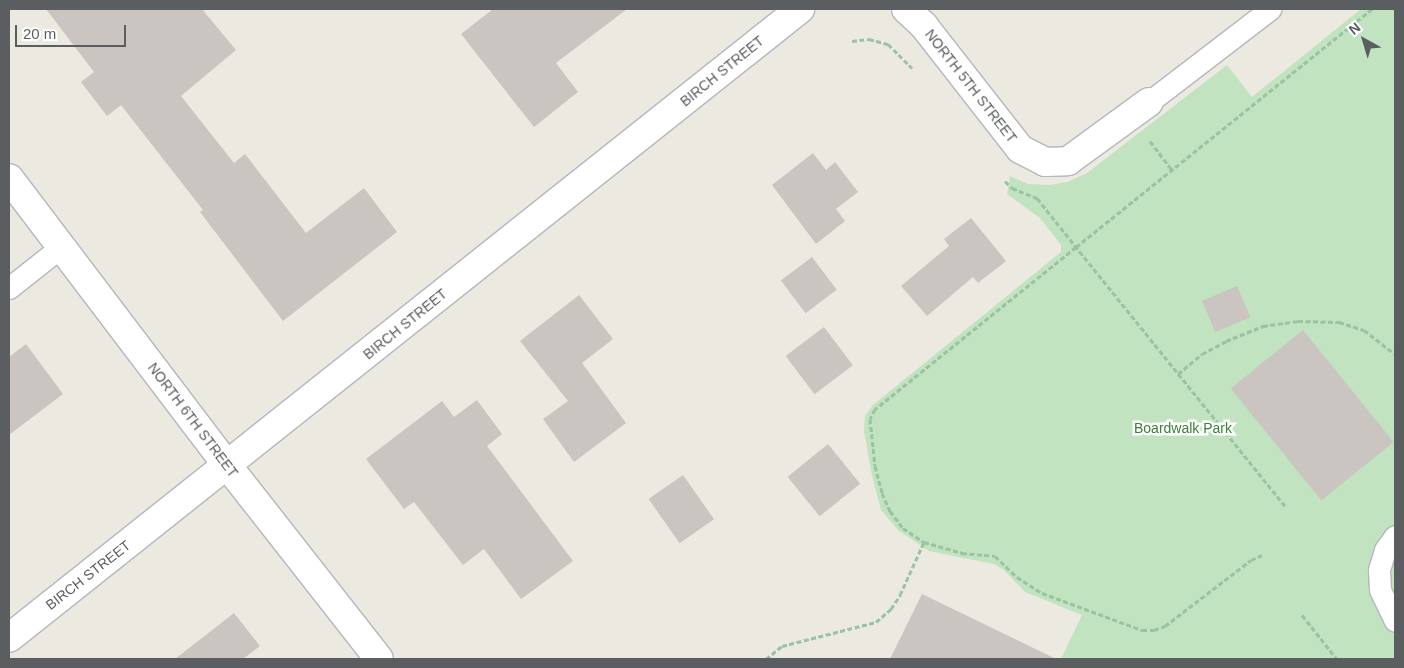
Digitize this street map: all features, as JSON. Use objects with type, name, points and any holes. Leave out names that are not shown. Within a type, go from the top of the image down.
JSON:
[{"type":"street","name":"BIRCH STREET","points":[[9,638],[800,9]]},
{"type":"street","name":"NORTH 5TH STREET","points":[[906,9],[924,26],[1020,149],[1045,162],[1068,161],[1149,102]]},
{"type":"street","name":"NORTH 6TH STREET","points":[[9,178],[227,465],[379,659]]},
{"type":"lane","points":[[1149,102],[1270,9]]},
{"type":"lane","points":[[9,288],[61,247]]},
{"type":"lane","points":[[1395,536],[1384,550],[1380,570],[1380,590],[1395,620]]},
{"type":"path","points":[[1262,555],[1250,560],[1165,626],[1154,630],[1142,630],[1042,593],[1017,577],[1004,562],[995,556],[962,553],[924,542],[903,528],[890,511],[882,493],[875,466],[870,420],[875,409],[1372,9]]},
{"type":"path","points":[[1076,247],[1285,506]]},
{"type":"path","points":[[1178,374],[1202,354],[1226,341],[1263,326],[1298,321],[1339,322],[1364,330],[1395,354]]},
{"type":"path","points":[[766,659],[782,646],[876,622],[891,609],[900,595],[924,542]]},
{"type":"path","points":[[1302,615],[1337,659]]},
{"type":"green space","name":"Boardwalk Park","points":[[1361,9],[1395,9],[1395,659],[1061,659],[1082,615],[1025,592],[1004,570],[994,564],[929,551],[898,530],[881,510],[872,476],[864,431],[865,416],[873,405],[1061,252],[1061,245],[1040,218],[1007,194],[1010,176],[1028,184],[1049,185],[1068,182],[1087,173],[1227,65],[1252,97]]},
{"type":"building","points":[[46,9],[202,9],[236,50],[181,96],[234,163],[245,154],[306,233],[364,188],[397,232],[283,321],[200,212],[203,210],[121,105],[107,116],[81,82],[94,72]]},
{"type":"building","points":[[493,9],[627,9],[556,63],[578,92],[534,127],[461,34]]},
{"type":"building","points":[[813,153],[826,170],[835,162],[858,192],[836,209],[845,221],[816,244],[772,185]]},
{"type":"building","points":[[971,218],[1006,261],[978,283],[973,277],[927,316],[901,286],[949,246],[944,239]]},
{"type":"building","points":[[812,257],[837,290],[806,313],[781,280]]},
{"type":"building","points":[[1237,286],[1250,317],[1215,332],[1202,301]]},
{"type":"building","points":[[579,295],[613,339],[582,363],[626,423],[574,462],[543,419],[568,401],[520,341]]},
{"type":"building","points":[[824,327],[853,365],[815,394],[786,356]]},
{"type":"building","points":[[1303,330],[1394,442],[1321,500],[1231,389]]},
{"type":"building","points":[[26,344],[63,394],[9,435],[9,357]]},
{"type":"building","points":[[477,400],[502,434],[487,446],[573,561],[521,599],[484,549],[463,565],[414,502],[404,509],[366,459],[442,401],[454,417]]},
{"type":"building","points":[[828,444],[860,484],[820,516],[788,477]]},
{"type":"building","points":[[683,475],[714,519],[680,543],[649,499]]},
{"type":"building","points":[[922,594],[1056,659],[890,659]]},
{"type":"building","points":[[234,613],[260,646],[243,659],[175,659]]}]
